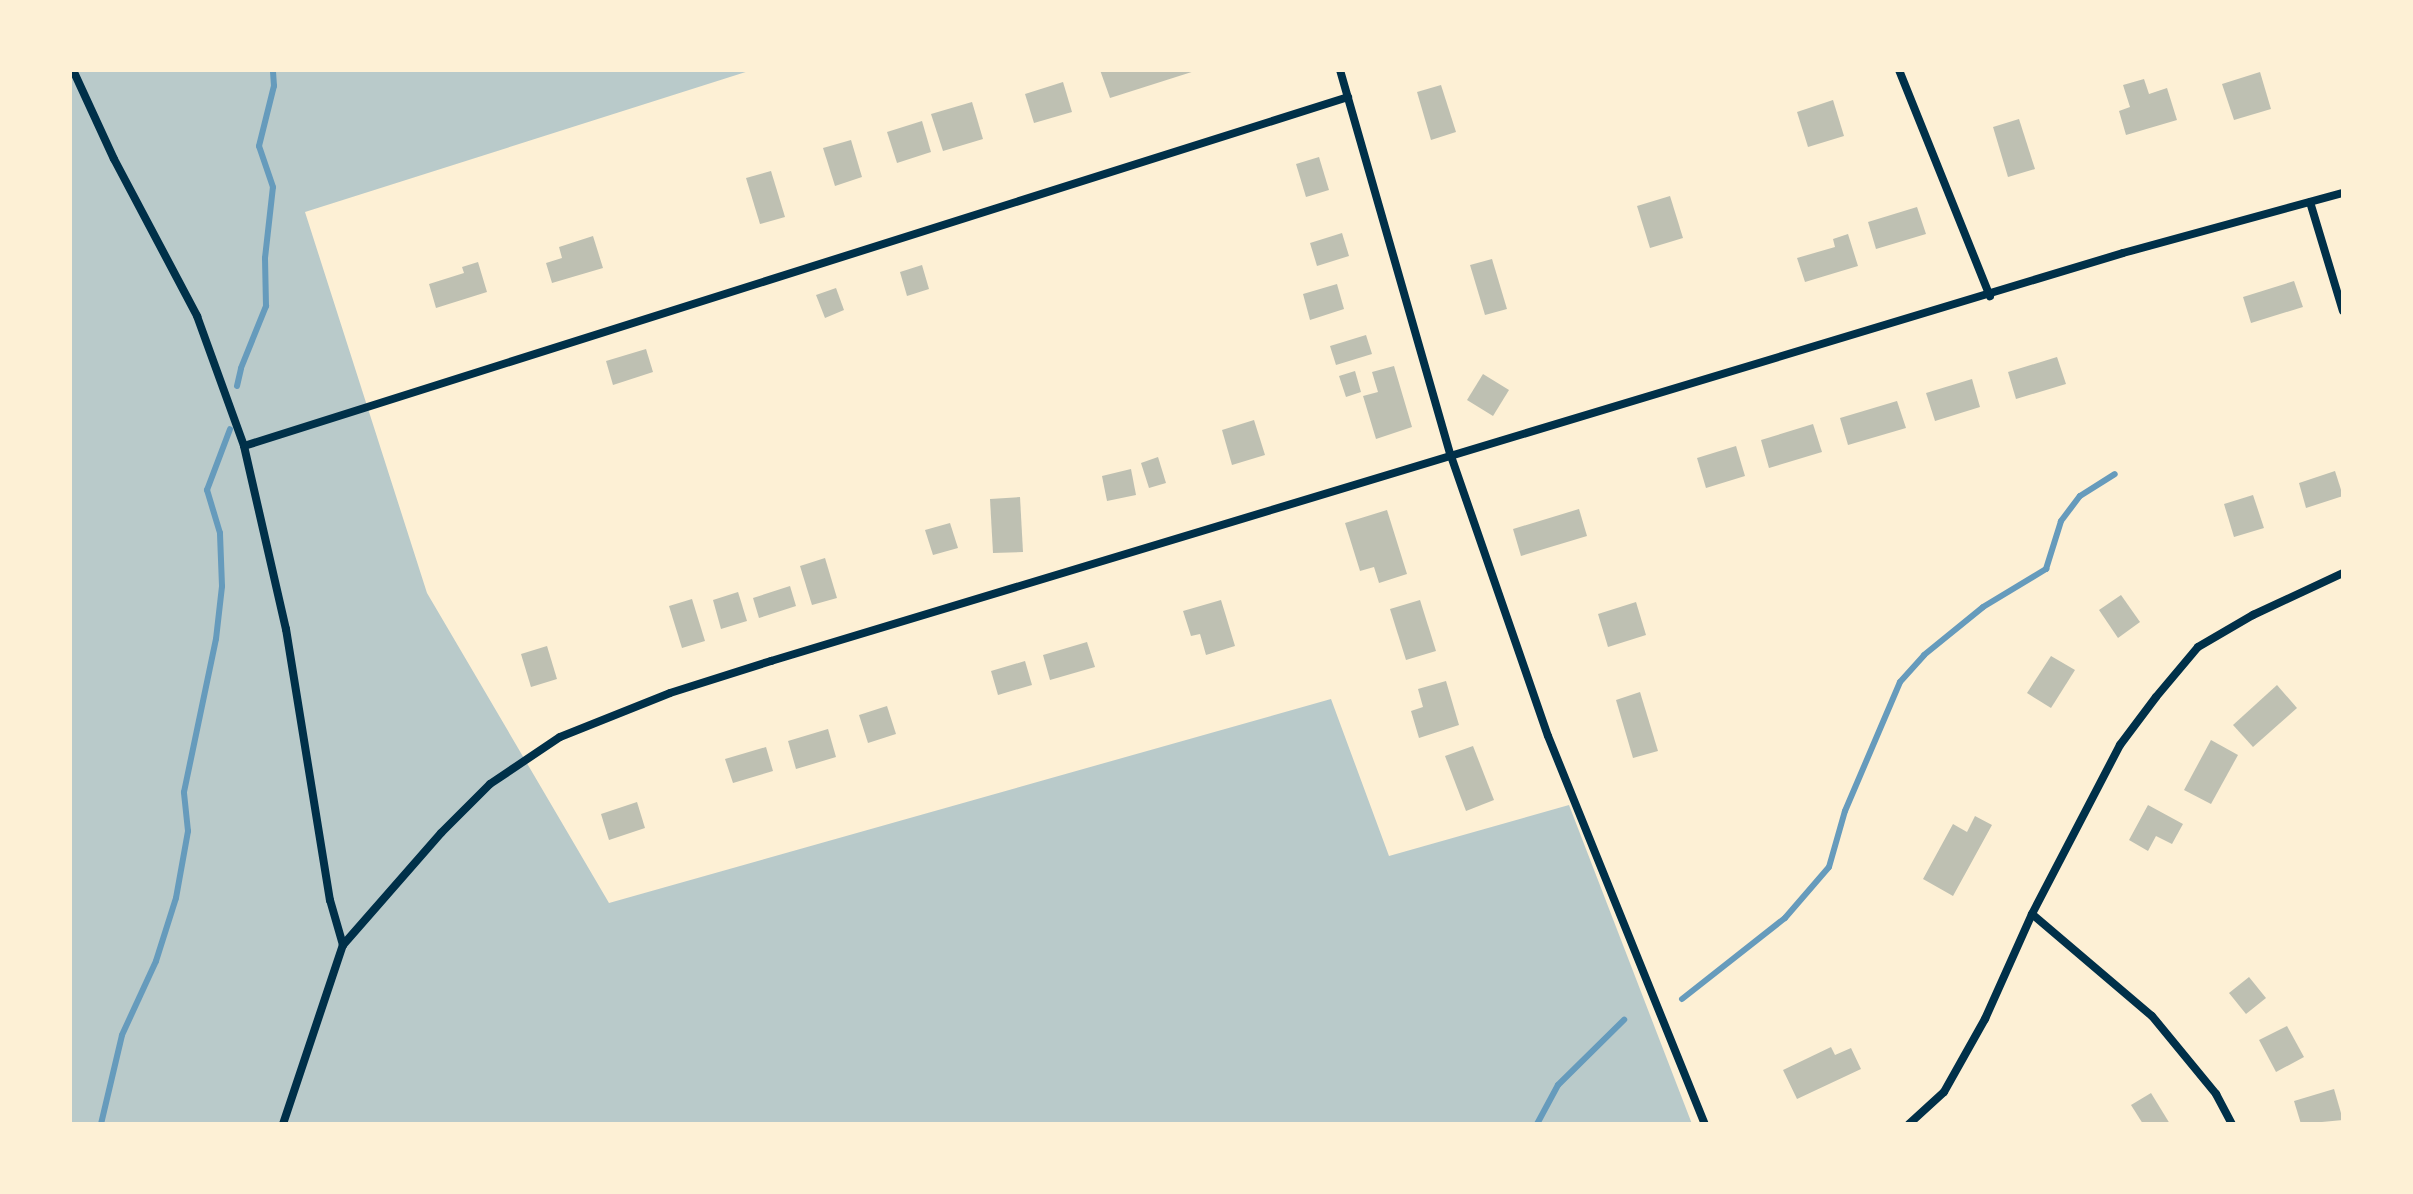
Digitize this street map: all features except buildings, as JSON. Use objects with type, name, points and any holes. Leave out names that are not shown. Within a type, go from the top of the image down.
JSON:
[{"type":"street","points":[[73,70],[114,159],[197,316],[244,446],[286,629],[322,855],[343,945]]},
{"type":"street","points":[[1340,70],[1451,456],[1548,736],[1705,1124]]},
{"type":"street","points":[[1899,70],[1990,296]]},
{"type":"street","points":[[244,446],[1348,97]]},
{"type":"street","points":[[283,1124],[343,945],[441,833],[490,784],[560,737],[670,693],[1990,296],[2123,253],[2343,193]]},
{"type":"street","points":[[2310,202],[2343,311]]},
{"type":"street","points":[[1909,1124],[1944,1092],[1985,1019],[2032,914],[2120,745],[2198,647],[2253,615],[2343,573]]},
{"type":"street","points":[[2032,914],[2152,1016],[2216,1094],[2232,1124]]},
{"type":"shaded area","points":[[70,70],[752,70],[305,212],[427,593],[609,903],[1331,699],[1389,856],[1569,805],[1692,1124],[70,1124]]},
{"type":"waterway","points":[[237,386],[266,306],[265,258],[273,187],[259,146],[274,86],[273,70]]},
{"type":"waterway","points":[[101,1124],[122,1035],[156,961],[176,898],[188,831],[184,792],[216,639],[222,586],[220,533],[207,490],[230,429]]},
{"type":"waterway","points":[[1682,999],[1785,918],[1829,867],[1845,811],[1900,682],[1924,655],[1983,607],[2046,569],[2061,521],[2080,496],[2115,474]]},
{"type":"waterway","points":[[1537,1124],[1558,1085],[1624,1020]]}]
